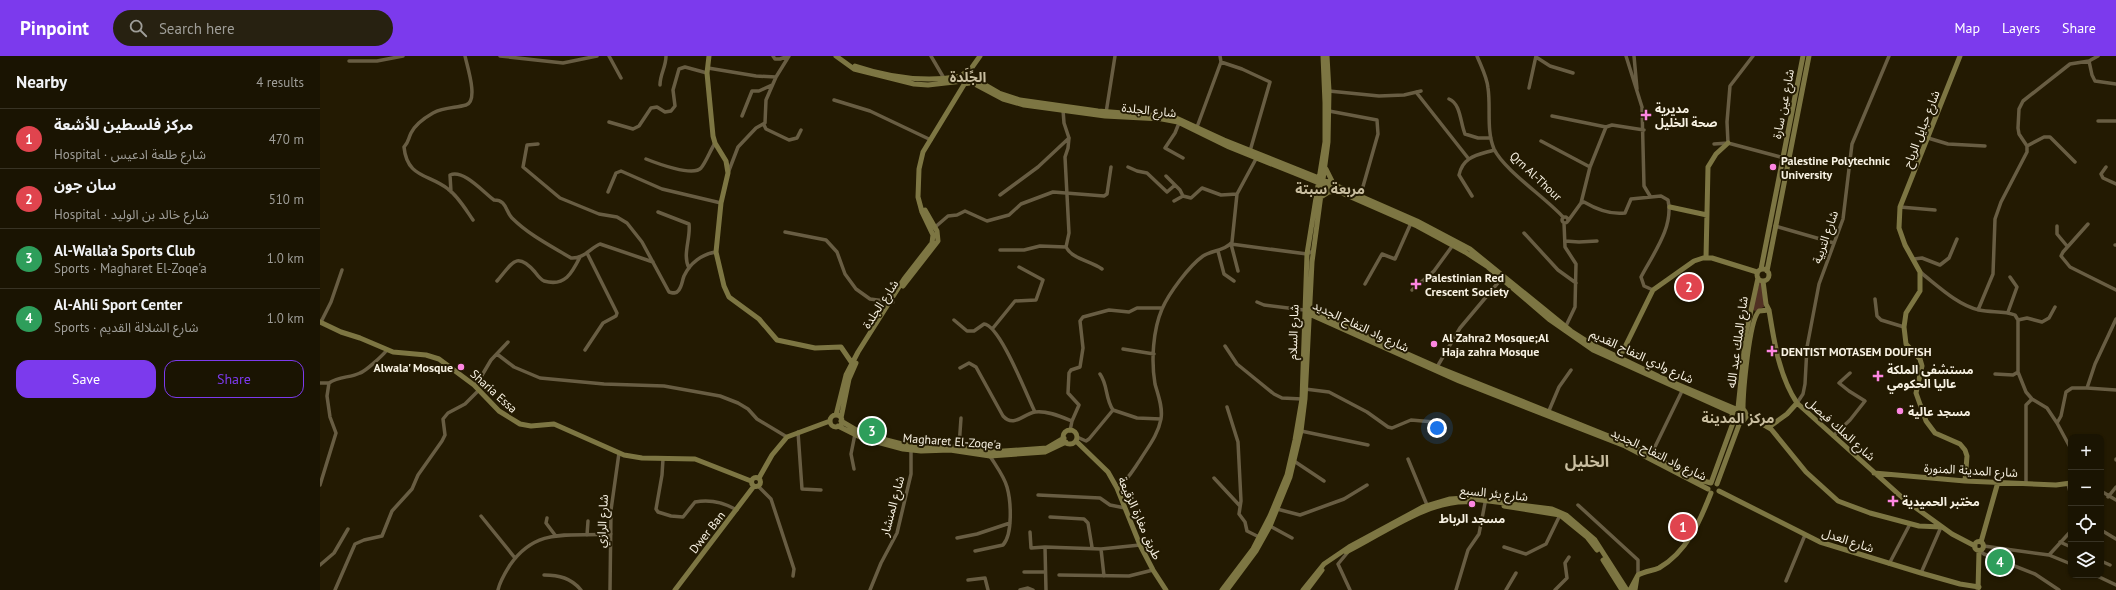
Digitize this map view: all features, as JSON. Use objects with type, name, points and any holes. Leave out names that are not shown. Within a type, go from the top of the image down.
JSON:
[{"type":"street","points":[[349,61],[377,61],[403,56]]},
{"type":"street","points":[[465,56],[473,94],[471,101],[467,105],[435,112],[425,118],[412,131],[408,142],[404,147],[410,164],[415,172],[451,192],[473,220]]},
{"type":"street","points":[[500,56],[563,63],[597,56]]},
{"type":"street","points":[[609,56],[621,78]]},
{"type":"street","points":[[660,85],[660,76],[666,65],[666,56]]},
{"type":"street","points":[[709,56],[707,70],[715,143],[726,161],[728,173]]},
{"type":"street","points":[[773,56],[775,59],[780,60],[789,56]]},
{"type":"street","points":[[789,56],[776,77],[765,102],[767,118],[764,125],[756,128],[738,147],[728,173],[721,203],[716,252],[724,286],[729,297],[759,320],[778,340],[815,348],[841,347],[853,364]]},
{"type":"street","points":[[836,56],[848,66],[860,71],[914,84],[968,78]]},
{"type":"street","points":[[841,56],[860,67],[925,81],[946,81]]},
{"type":"street","points":[[931,56],[946,81]]},
{"type":"street","points":[[980,56],[931,140],[922,163],[920,190],[925,212],[933,229],[948,216],[957,215],[965,211],[986,221],[1009,215],[1021,204],[1053,192],[1104,196],[1107,194],[1111,167]]},
{"type":"street","points":[[1106,114],[1115,56]]},
{"type":"street","points":[[1197,126],[1222,62],[1220,56]]},
{"type":"street","name":"شارع السلام","points":[[1227,590],[1256,551],[1270,526],[1290,477],[1301,431],[1306,389],[1307,311],[1321,197],[1321,169],[1326,121],[1323,56]]},
{"type":"street","name":"شارع السلام","points":[[1222,590],[1253,549],[1259,537],[1286,475],[1295,440],[1302,399],[1307,311],[1307,254],[1325,165],[1329,111],[1327,56]]},
{"type":"street","name":"Qrn Al-Thour","points":[[1477,56],[1488,87],[1490,138],[1494,150],[1515,174],[1550,202],[1563,217],[1562,220],[1566,222]]},
{"type":"street","points":[[1529,88],[1536,56],[1550,66],[1573,73]]},
{"type":"street","points":[[1626,56],[1631,76],[1642,107],[1644,130],[1644,198]]},
{"type":"street","points":[[1634,56],[1638,75],[1637,90]]},
{"type":"street","points":[[1706,258],[1708,167],[1716,154],[1728,143],[1730,86],[1753,56]]},
{"type":"street","name":"شارع عين سارة","points":[[1786,158],[1803,56]]},
{"type":"street","name":"شارع عين سارة","points":[[1767,271],[1772,241],[1772,226],[1809,56]]},
{"type":"street","name":"شارع التربية","points":[[1797,403],[1803,394],[1806,384],[1807,347],[1819,284],[1844,219],[1852,144],[1889,56]]},
{"type":"street","name":"شارع حبايل الرياح","points":[[1960,56],[1900,207],[1898,219],[1899,228],[1905,245],[1920,272],[1920,291],[1906,313],[1904,327],[1906,344],[1920,359],[1922,366],[1916,393],[1926,421],[1935,433],[1960,444],[1965,450],[1967,456],[1965,481]]},
{"type":"street","points":[[1978,310],[1993,274],[1995,219],[2001,202],[2025,159],[2027,146],[2018,130],[2019,109],[2023,101],[2067,65],[2076,61],[2089,60],[2098,56]]},
{"type":"street","points":[[2089,60],[2091,74],[2096,81],[2116,84]]},
{"type":"street","points":[[1222,62],[1242,69],[1270,82],[1250,151]]},
{"type":"street","points":[[609,122],[633,129],[639,126],[652,107],[657,107],[665,112],[671,112],[675,106],[673,90],[680,68],[685,67],[776,77]]},
{"type":"street","name":"شارع الجلدة","points":[[968,78],[1010,102],[1106,114],[1162,119],[1179,123],[1321,182]]},
{"type":"street","points":[[742,116],[752,91],[759,91],[772,85]]},
{"type":"street","points":[[1329,91],[1379,96],[1404,95],[1421,91]]},
{"type":"street","points":[[1416,92],[1468,158]]},
{"type":"street","points":[[1449,99],[1454,101],[1458,109],[1465,134],[1478,138],[1490,138]]},
{"type":"street","points":[[834,100],[870,111],[931,140]]},
{"type":"street","points":[[1062,108],[1064,123],[1069,138],[1065,157],[1065,192],[1068,233],[1066,247],[1069,252],[1093,263],[1102,269]]},
{"type":"street","points":[[1329,111],[1377,120],[1378,134],[1360,197]]},
{"type":"street","name":"شارع الجلدة","points":[[1106,114],[1174,117],[1197,126],[1258,156],[1307,174],[1321,182]]},
{"type":"street","points":[[1552,116],[1606,127],[1612,125],[1644,130]]},
{"type":"street","points":[[2098,121],[2116,121]]},
{"type":"street","points":[[1179,123],[1175,133],[1165,148],[1183,158]]},
{"type":"street","points":[[764,125],[766,129],[789,140],[796,138],[801,130]]},
{"type":"street","points":[[1565,329],[1575,307],[1576,283],[1576,264],[1567,253],[1565,240],[1566,222],[1581,203],[1590,167],[1606,127]]},
{"type":"street","points":[[2027,146],[2044,138],[2050,137],[2075,162]]},
{"type":"street","points":[[1000,195],[1038,167],[1069,138]]},
{"type":"street","points":[[1928,138],[1948,144],[1985,146]]},
{"type":"street","points":[[1541,141],[1590,167]]},
{"type":"street","points":[[646,159],[670,168],[695,171],[702,167],[715,143]]},
{"type":"street","points":[[1714,144],[1728,143],[1786,158]]},
{"type":"street","points":[[538,144],[527,145],[523,167],[560,198],[599,214],[624,220],[642,242],[667,290],[672,293],[679,290],[689,268],[705,254],[716,252]]},
{"type":"street","points":[[1472,196],[1459,175],[1461,167],[1468,158],[1494,150]]},
{"type":"street","points":[[1238,272],[1231,244],[1236,220],[1237,194],[1258,156]]},
{"type":"street","points":[[1321,197],[1335,188],[1328,176],[1325,165]]},
{"type":"street","points":[[1128,167],[1137,172],[1146,173],[1167,192],[1175,185]]},
{"type":"street","points":[[2106,167],[2101,174],[2103,178],[2116,184]]},
{"type":"street","points":[[1307,174],[1321,169]]},
{"type":"street","points":[[608,192],[616,173],[620,171],[662,188],[721,203]]},
{"type":"street","points":[[451,192],[450,175],[459,175],[468,179],[494,200],[504,203],[510,216],[532,235],[571,258],[587,253],[600,244],[653,262]]},
{"type":"street","points":[[1166,176],[1183,196],[1191,198],[1202,188],[1221,195],[1237,194]]},
{"type":"street","name":"شارع وادي التفاح القديم","points":[[1321,182],[1454,242]]},
{"type":"street","points":[[1644,186],[1650,196]]},
{"type":"street","name":"شارع وادي التفاح القديم","points":[[1335,188],[1417,221],[1485,260],[1502,277],[1580,342],[1682,391],[1737,410]]},
{"type":"street","points":[[1174,201],[1183,196]]},
{"type":"street","points":[[1581,203],[1584,202],[1595,209],[1618,214],[1625,213],[1631,199],[1650,196],[1666,198],[1670,207],[1667,224],[1662,239],[1641,277],[1644,286],[1653,290]]},
{"type":"street","points":[[1670,207],[1707,215]]},
{"type":"street","points":[[1900,207],[1934,210]]},
{"type":"street","points":[[658,212],[689,224],[687,264],[689,268]]},
{"type":"street","points":[[1365,284],[1382,254],[1395,259],[1411,223]]},
{"type":"street","points":[[2088,224],[2067,246],[2062,254],[2066,263],[2085,275],[2116,290]]},
{"type":"street","points":[[1772,226],[1834,243]]},
{"type":"street","name":"شارع الملك عبد الله","points":[[1737,410],[1746,333],[1759,273],[1772,226]]},
{"type":"street","points":[[2057,226],[2057,234],[2067,246]]},
{"type":"street","name":"شارع الجلدة","points":[[839,418],[846,375],[891,302],[938,241],[938,234],[933,229]]},
{"type":"street","points":[[786,232],[826,240],[837,252],[845,274],[856,289],[870,299],[891,302]]},
{"type":"street","points":[[1524,234],[1558,270],[1576,283]]},
{"type":"street","points":[[1914,259],[1922,258],[1940,265],[1949,258],[1957,239]]},
{"type":"street","points":[[1565,240],[1579,242],[1597,241]]},
{"type":"street","points":[[1412,290],[1434,271],[1454,242]]},
{"type":"street","points":[[1117,488],[1128,478],[1150,446],[1161,419],[1160,397],[1155,383],[1154,354],[1157,327],[1162,308],[1174,288],[1195,262],[1207,254],[1231,244],[1307,254],[1314,251]]},
{"type":"street","points":[[1000,250],[1024,250],[1040,246],[1066,247]]},
{"type":"street","points":[[1218,250],[1224,274],[1234,281]]},
{"type":"street","points":[[585,350],[603,323],[616,316],[617,313],[587,253]]},
{"type":"street","points":[[497,281],[514,261],[519,259],[524,261],[544,281],[563,281],[571,275],[580,256]]},
{"type":"street","points":[[1619,360],[1653,290],[1694,261],[1706,258],[1759,273],[1766,279]]},
{"type":"street","points":[[993,328],[1015,301],[1035,300],[1038,297],[1043,280],[1019,267]]},
{"type":"street","points":[[321,322],[331,302],[342,270]]},
{"type":"street","points":[[1759,273],[1767,271]]},
{"type":"street","name":"شارع الملك فيصل","points":[[1767,271],[1766,304],[1769,310],[1779,361],[1789,390],[1797,403],[1874,473],[1940,527],[1975,546]]},
{"type":"street","points":[[1920,272],[1957,300],[1978,310],[2008,312],[2015,316],[2019,321],[2018,372],[2026,392],[2032,399],[2047,408],[2068,443]]},
{"type":"street","points":[[1437,367],[1460,328],[1502,277]]},
{"type":"street","points":[[2008,312],[2017,287],[2010,277]]},
{"type":"street","points":[[1875,299],[1877,316],[1881,320],[1904,327]]},
{"type":"street","points":[[1257,302],[1264,305],[1307,311]]},
{"type":"street","points":[[2019,321],[2026,318],[2042,322],[2047,321],[2055,306]]},
{"type":"street","points":[[1077,439],[1072,444],[1065,440],[1065,434],[1070,431],[1072,421],[1079,405],[1068,390],[1070,370],[1080,367],[1083,348],[1080,321],[1083,316],[1109,310],[1130,312],[1137,308],[1162,308]]},
{"type":"street","name":"شارع الملك عبد الله","points":[[1737,410],[1745,374],[1753,320],[1759,311],[1769,310]]},
{"type":"street","name":"شارع واد التفاح الجديد","points":[[1307,311],[1318,318],[1459,381],[1625,446],[1709,491]]},
{"type":"street","name":"شارع واد التفاح الجديد","points":[[1307,311],[1548,413],[1612,437],[1700,480],[1717,484]]},
{"type":"street","points":[[1308,324],[1318,318]]},
{"type":"street","points":[[2087,388],[2095,364],[2116,319]]},
{"type":"street","points":[[954,320],[967,331],[974,331],[984,324],[993,328],[1015,367],[1035,412]]},
{"type":"street","name":"Sharia Essa","points":[[321,322],[341,332],[360,338],[387,350],[404,354],[434,357],[474,385],[499,411],[514,422],[527,426],[554,424],[636,458],[697,460],[755,484]]},
{"type":"street","points":[[474,385],[478,382],[487,365],[508,342]]},
{"type":"street","points":[[1225,346],[1238,364],[1274,394],[1282,398],[1302,399]]},
{"type":"street","points":[[1124,349],[1154,354]]},
{"type":"street","points":[[320,383],[329,383],[335,379],[361,373],[383,356],[387,350]]},
{"type":"street","points":[[497,354],[514,367],[540,378],[612,384],[664,386],[720,396],[738,403],[748,409],[757,419],[787,437]]},
{"type":"street","name":"شارع وادي التفاح القديم","points":[[1619,360],[1737,410]]},
{"type":"street","points":[[960,368],[969,363],[976,367],[1006,419],[1016,421],[1035,412],[1056,415],[1072,421]]},
{"type":"street","points":[[1548,413],[1559,387],[1571,370]]},
{"type":"street","points":[[1995,374],[2013,375],[2018,372]]},
{"type":"street","points":[[1833,436],[1850,420],[1865,401],[1849,391],[1839,382],[1850,373]]},
{"type":"street","points":[[1100,374],[1106,384],[1107,400],[1113,410],[1138,418],[1161,419]]},
{"type":"street","points":[[320,485],[336,433],[330,417],[327,396],[329,383]]},
{"type":"street","points":[[2057,423],[2061,416],[2068,389],[2087,388],[2116,390]]},
{"type":"street","points":[[1306,389],[1329,392],[1367,412],[1388,427],[1392,428],[1411,420],[1434,422]]},
{"type":"street","points":[[335,590],[355,544],[364,540],[382,536],[392,511],[412,489],[418,475],[445,435],[443,419],[448,413],[464,404],[479,390]]},
{"type":"street","points":[[1651,455],[1682,391]]},
{"type":"street","points":[[2026,483],[2026,405],[2032,399]]},
{"type":"street","points":[[1769,427],[1787,414],[1797,403]]},
{"type":"street","points":[[1227,407],[1238,442],[1239,515],[1245,521],[1246,530],[1259,537]]},
{"type":"street","points":[[1077,439],[1086,441],[1089,439],[1113,410]]},
{"type":"street","points":[[1618,578],[1629,581],[1637,576],[1658,568],[1683,547],[1703,514],[1711,483],[1737,410],[1769,427],[1806,472],[1838,501],[1870,513],[1910,524],[1940,527],[1921,573]]},
{"type":"street","points":[[1709,491],[1714,494],[1719,490],[1717,484],[1740,422],[1744,421],[1747,415]]},
{"type":"street","points":[[793,576],[794,569],[771,500],[755,484],[754,477],[759,478],[772,455],[787,437],[830,421],[831,417],[839,418],[838,426]]},
{"type":"street","name":"Magharet El-Zoqe'a","points":[[839,418],[863,434],[912,448],[959,447],[989,452],[1039,449],[1065,440]]},
{"type":"street","points":[[959,447],[961,418]]},
{"type":"street","points":[[1734,420],[1740,422]]},
{"type":"street","name":"Magharet El-Zoqe'a","points":[[830,421],[832,426],[838,426],[855,434],[912,448],[950,450],[990,456],[1046,452],[1065,440]]},
{"type":"street","points":[[1070,431],[1076,433],[1077,439]]},
{"type":"street","points":[[1301,431],[1368,445]]},
{"type":"street","points":[[798,432],[802,489],[821,490]]},
{"type":"street","points":[[854,469],[851,454],[855,434]]},
{"type":"street","name":"طريق مغارة الزقيعة","points":[[1077,439],[1108,472],[1117,488],[1140,545],[1153,570],[1166,590]]},
{"type":"street","name":"شارع المنشار","points":[[870,590],[881,563],[897,532],[911,474],[912,448]]},
{"type":"street","name":"شارع الرازي","points":[[610,590],[611,510],[619,452]]},
{"type":"street","points":[[975,551],[1003,545],[1007,539],[1010,524],[1007,486],[990,456]]},
{"type":"street","points":[[662,459],[662,475],[656,509],[658,512],[671,516],[683,517],[695,502],[704,500],[722,503],[737,510]]},
{"type":"street","points":[[1408,459],[1427,506]]},
{"type":"street","points":[[1294,461],[1324,481]]},
{"type":"street","name":"شارع المدينة المنورة","points":[[1874,473],[1965,481],[2068,484]]},
{"type":"street","points":[[1214,478],[1240,506]]},
{"type":"street","points":[[1979,589],[1980,551],[1998,482]]},
{"type":"street","name":"Dwer Ban","points":[[675,590],[737,510],[755,484]]},
{"type":"street","points":[[1277,509],[1300,515],[1344,499],[1367,485]]},
{"type":"street","points":[[2108,497],[2116,487]]},
{"type":"street","name":"شارع العدل","points":[[1719,490],[1820,542],[1889,564],[1979,589]]},
{"type":"street","points":[[2104,494],[2116,500]]},
{"type":"street","points":[[1038,495],[1100,498],[1110,505],[1125,508]]},
{"type":"street","name":"شارع بئر السبع","points":[[1303,590],[1311,578],[1332,556],[1427,506],[1450,499],[1465,498],[1558,510],[1576,523],[1595,540],[1618,578],[1629,590]]},
{"type":"street","name":"شارع بئر السبع","points":[[1307,590],[1329,564],[1350,550],[1435,507],[1458,502],[1485,503],[1560,515]]},
{"type":"street","points":[[1456,590],[1468,550],[1479,534],[1485,503]]},
{"type":"street","points":[[1578,505],[1638,560],[1635,590]]},
{"type":"street","points":[[1504,546],[1526,554],[1546,544],[1560,515],[1587,537],[1622,590]]},
{"type":"street","points":[[481,516],[515,558]]},
{"type":"street","points":[[1050,517],[1084,519],[1088,523],[1092,547]]},
{"type":"street","points":[[547,518],[546,523],[555,535]]},
{"type":"street","points":[[587,536],[588,521]]},
{"type":"street","points":[[957,538],[978,534],[1010,524]]},
{"type":"street","points":[[1889,564],[1910,524]]},
{"type":"street","points":[[1270,526],[1292,538]]},
{"type":"street","points":[[320,565],[334,553],[348,529]]},
{"type":"street","points":[[1030,532],[1032,548],[1101,548],[1140,545]]},
{"type":"street","points":[[2104,532],[2116,539]]},
{"type":"street","points":[[498,590],[515,558],[536,541],[555,535],[587,536],[611,534]]},
{"type":"street","points":[[2049,555],[2068,534]]},
{"type":"street","points":[[1786,581],[1805,535]]},
{"type":"street","points":[[2060,542],[2068,546]]},
{"type":"street","points":[[2058,590],[2035,574],[1992,557],[1980,551],[1975,546],[1977,543],[2049,555],[2068,563]]},
{"type":"street","points":[[1044,547],[1046,590]]},
{"type":"street","points":[[1101,548],[1104,576]]},
{"type":"street","points":[[1350,550],[1338,564],[1350,590]]},
{"type":"street","points":[[1555,590],[1567,578],[1566,563],[1569,557]]},
{"type":"street","points":[[2104,562],[2110,565]]},
{"type":"street","points":[[1059,575],[1129,576],[1153,570]]},
{"type":"street","points":[[1024,572],[1045,572]]},
{"type":"street","points":[[1506,590],[1516,573]]},
{"type":"street","points":[[544,575],[566,578],[572,581],[581,590]]},
{"type":"street","points":[[1629,590],[1637,576]]},
{"type":"street","points":[[968,580],[986,578],[988,590]]},
{"type":"street","points":[[2101,578],[2116,585]]},
{"type":"street","points":[[1020,590],[1028,588],[1033,590]]},
{"type":"shaded area","points":[[1760,281],[1763,284],[1764,307],[1755,311],[1752,309]]},
{"type":"place","name":"مديرية صحة الخليل","points":[[1646,115]]},
{"type":"place","name":"Palestine Polytechnic University","points":[[1773,167]]},
{"type":"place","name":"Palestinian Red Crescent Society","points":[[1416,284]]},
{"type":"place","name":"سان جون","points":[[1689,287]]},
{"type":"place","name":"Al Zahra2 Mosque;Al Haja zahra Mosque","points":[[1434,344]]},
{"type":"place","name":"DENTIST MOTASEM DOUFISH","points":[[1772,351]]},
{"type":"place","name":"Alwala' Mosque","points":[[461,367]]},
{"type":"place","name":"مستشفى الملكة عاليا الحكومي","points":[[1878,376]]},
{"type":"place","name":"مسجد عالية","points":[[1900,411]]},
{"type":"place","name":"Al-Walla’a Sports Club","points":[[872,431]]},
{"type":"place","name":"مختبر الحميدية","points":[[1893,501]]},
{"type":"place","name":"مسجد الرباط","points":[[1472,504]]},
{"type":"place","name":"مركز فلسطين للأشعة","points":[[1683,527]]},
{"type":"place","name":"Al-Ahli Sport Center","points":[[2000,562]]},
{"type":"district","name":"الجًلَدة","points":[[968,77]]},
{"type":"district","name":"مربعة سبتة","points":[[1330,189]]},
{"type":"district","name":"مركز المدينة","points":[[1738,418]]},
{"type":"district","name":"الخليل","points":[[1587,461]]}]
